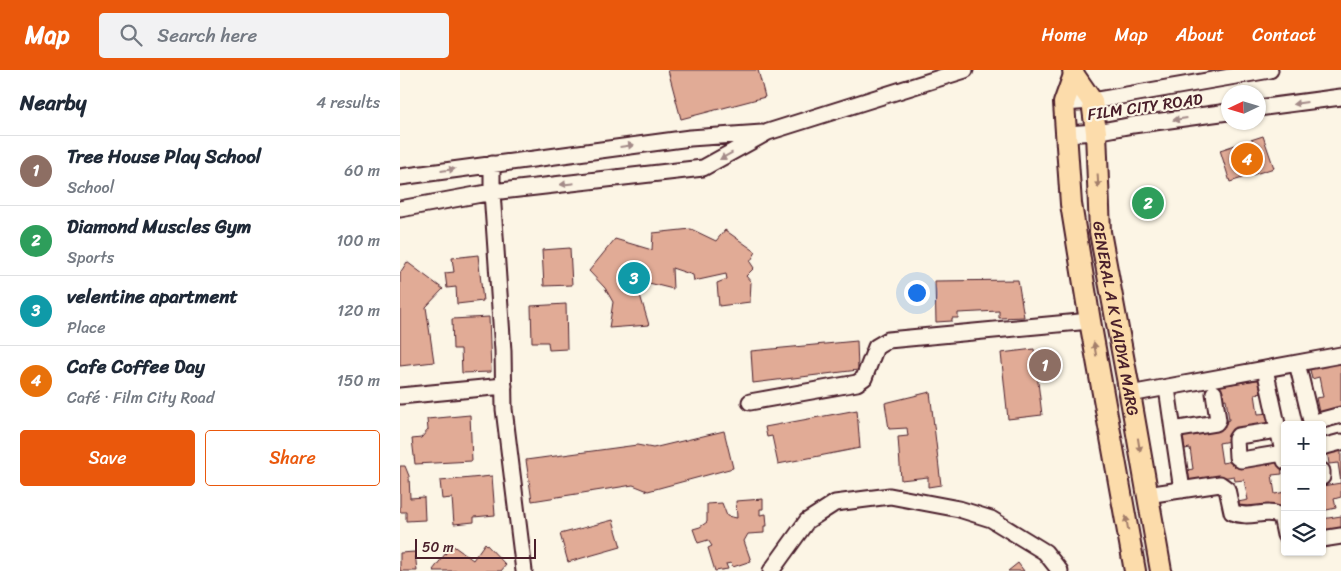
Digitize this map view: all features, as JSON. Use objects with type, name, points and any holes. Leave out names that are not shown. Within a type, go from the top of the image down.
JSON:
[{"type":"main road","name":"GENERAL A K VAIDYA MARG","points":[[1073,72],[1092,101],[1096,132],[1100,232],[1161,571]]},
{"type":"main road","points":[[1064,103],[1073,72]]},
{"type":"main road","name":"GENERAL A K VAIDYA MARG","points":[[1064,103],[1071,204],[1135,571]]},
{"type":"street","points":[[400,209],[492,192],[703,168],[768,132],[965,70]]},
{"type":"street","name":"FILM CITY ROAD","points":[[1064,103],[1092,101],[1270,70]]},
{"type":"street","points":[[1266,107],[1341,97]]},
{"type":"street","name":"FILM CITY ROAD","points":[[1066,134],[1096,132],[1221,113]]},
{"type":"street","points":[[400,177],[690,138],[768,132]]},
{"type":"street","points":[[492,164],[504,409],[524,571]]},
{"type":"street","points":[[750,402],[857,383],[864,378],[876,348],[888,340],[1090,321]]},
{"type":"street","points":[[1130,394],[1341,355]]},
{"type":"street","points":[[1297,363],[1311,421]]},
{"type":"street","points":[[1265,369],[1281,444]]},
{"type":"street","points":[[400,396],[504,386]]},
{"type":"street","points":[[1167,388],[1182,490]]},
{"type":"street","points":[[1172,430],[1216,423],[1218,420],[1214,393]]},
{"type":"street","points":[[1323,421],[1341,416]]},
{"type":"street","points":[[1278,430],[1238,436],[1236,439],[1237,457],[1241,460],[1281,457]]},
{"type":"street","points":[[1326,446],[1341,442]]},
{"type":"street","points":[[1147,495],[1220,484],[1227,489],[1232,512],[1241,516],[1274,513],[1280,516],[1281,520]]},
{"type":"street","points":[[770,571],[806,521],[835,502],[890,496],[959,509],[991,519],[1045,552],[1060,571]]},
{"type":"street","points":[[1326,538],[1341,536]]},
{"type":"building","points":[[668,70],[758,70],[765,97],[681,119]]},
{"type":"building","points":[[1263,136],[1274,168],[1230,182],[1220,150]]},
{"type":"building","points":[[691,229],[716,241],[725,230],[756,252],[750,262],[754,268],[746,276],[751,282],[750,302],[719,306],[717,283],[727,279],[726,274],[694,281],[693,275],[672,268],[673,289],[649,283],[637,285],[649,325],[609,328],[613,302],[605,288],[589,271],[615,239],[652,250],[653,233]]},
{"type":"building","points":[[570,248],[572,285],[544,286],[542,250]]},
{"type":"building","points":[[478,255],[483,301],[457,304],[456,287],[447,288],[445,273],[454,272],[452,258]]},
{"type":"building","points":[[407,262],[443,289],[426,307],[434,362],[400,366],[400,273]]},
{"type":"building","points":[[1018,280],[1024,317],[999,318],[999,311],[958,313],[958,318],[952,318],[952,321],[936,322],[935,281]]},
{"type":"building","points":[[566,304],[567,349],[549,350],[548,342],[532,342],[531,306]]},
{"type":"building","points":[[489,317],[491,372],[462,373],[461,349],[453,349],[452,319]]},
{"type":"building","points":[[857,341],[858,370],[753,383],[751,351]]},
{"type":"building","points":[[1034,349],[1042,415],[1008,419],[1001,353]]},
{"type":"building","points":[[1341,358],[1341,412],[1320,417],[1316,398],[1323,397],[1319,377],[1312,379],[1309,365]]},
{"type":"building","points":[[1264,379],[1266,393],[1255,394],[1258,414],[1269,413],[1272,427],[1229,434],[1230,441],[1219,443],[1222,463],[1233,461],[1234,466],[1280,458],[1281,474],[1272,475],[1275,494],[1281,493],[1281,509],[1241,515],[1238,502],[1248,500],[1244,480],[1235,481],[1234,476],[1190,483],[1188,470],[1193,469],[1190,448],[1185,449],[1182,434],[1225,428],[1224,421],[1229,420],[1226,399],[1221,400],[1218,386]]},
{"type":"building","points":[[930,392],[941,485],[928,487],[928,477],[901,480],[898,437],[908,436],[907,428],[889,429],[885,403]]},
{"type":"building","points":[[857,410],[860,448],[778,464],[772,436],[767,437],[765,427]]},
{"type":"building","points":[[470,415],[472,461],[415,464],[412,439],[421,438],[428,430],[427,419]]},
{"type":"building","points":[[724,431],[733,468],[648,491],[633,485],[532,501],[526,460],[637,445],[653,448]]},
{"type":"building","points":[[1341,446],[1341,483],[1338,463],[1329,464],[1327,450]]},
{"type":"building","points":[[400,466],[405,466],[409,476],[410,498],[424,497],[425,520],[406,521],[406,512],[400,512]]},
{"type":"building","points":[[492,476],[495,515],[474,517],[474,522],[454,524],[452,498],[442,499],[440,481]]},
{"type":"building","points":[[1341,483],[1341,497],[1334,499],[1336,508],[1326,510],[1326,485]]},
{"type":"building","points":[[763,499],[763,509],[760,509],[760,515],[766,514],[767,526],[764,526],[764,533],[748,534],[744,541],[751,561],[733,567],[731,563],[726,564],[728,569],[715,571],[708,548],[712,546],[708,540],[698,543],[693,529],[707,522],[707,504],[722,503],[727,516],[737,518],[736,501]]},
{"type":"building","points":[[1341,516],[1341,533],[1326,535],[1326,518]]},
{"type":"building","points":[[613,520],[621,547],[568,562],[560,534]]},
{"type":"building","points":[[485,543],[506,565],[501,571],[433,570],[452,545],[473,560]]},
{"type":"building","points":[[415,552],[417,571],[400,571],[400,553]]},
{"type":"building","points":[[1018,563],[1024,571],[1008,571]]},
{"type":"place","name":"Cafe Coffee Day","points":[[1247,159]]},
{"type":"place","name":"Diamond Muscles Gym","points":[[1148,203]]},
{"type":"place","name":"velentine apartment","points":[[634,278]]},
{"type":"place","name":"Tree House Play School","points":[[1045,365]]}]
